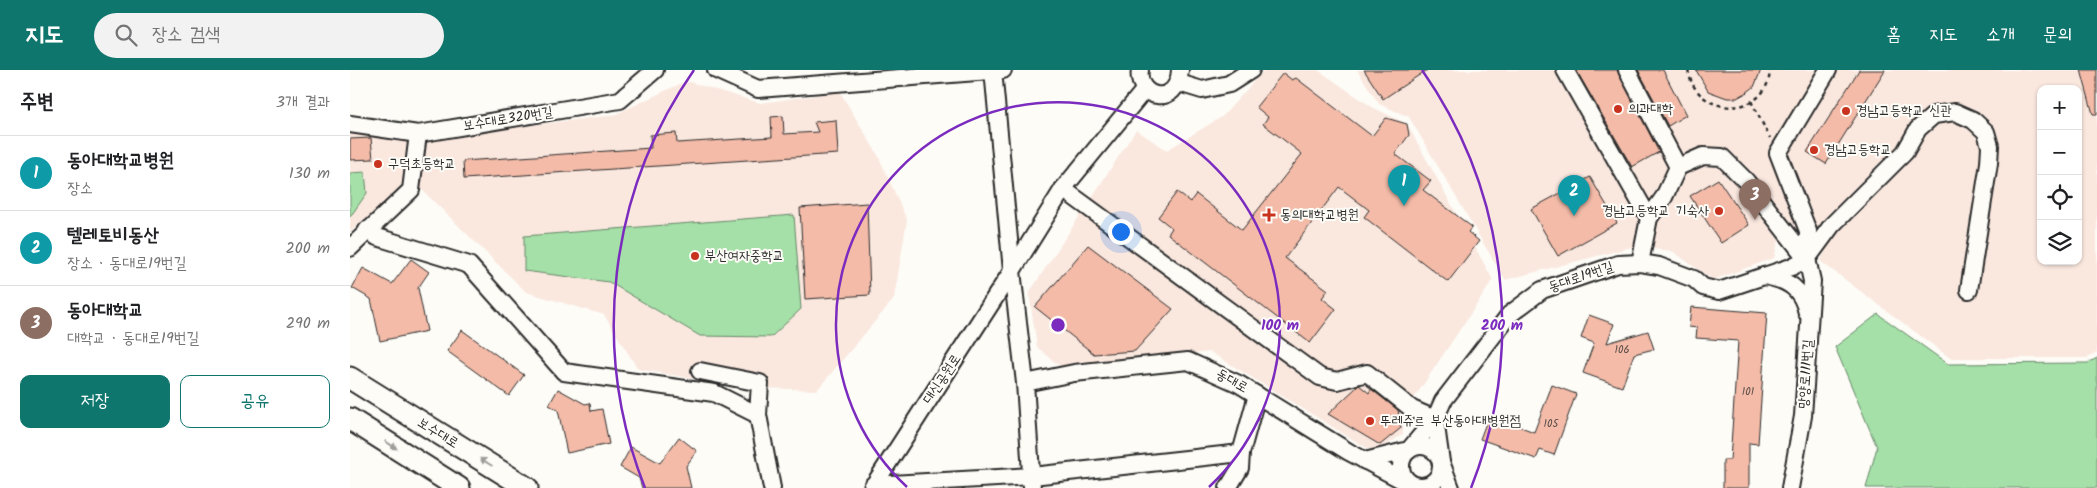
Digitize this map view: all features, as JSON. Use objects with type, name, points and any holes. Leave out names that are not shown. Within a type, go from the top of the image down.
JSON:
[{"type":"main road","name":"보수대로","points":[[350,378],[527,488]]},
{"type":"main road","points":[[350,419],[453,486]]},
{"type":"street","name":"보수대로320번길","points":[[350,124],[418,134],[620,100],[655,70]]},
{"type":"street","points":[[716,70],[758,89],[996,70],[1012,270],[1025,383],[1032,482]]},
{"type":"street","points":[[1140,70],[1140,81],[1145,89],[1153,94],[1163,95],[1172,91],[1179,76],[1202,90],[1229,84],[1251,70]]},
{"type":"street","points":[[1565,70],[1649,218]]},
{"type":"street","points":[[1627,70],[1678,167]]},
{"type":"street","points":[[1807,259],[1808,231],[1778,153],[1828,70]]},
{"type":"street","name":"대신공원로","points":[[872,487],[1063,189],[1145,89]]},
{"type":"street","points":[[1807,259],[1832,225],[1905,152],[1918,129],[1934,114],[1955,112],[1973,120],[1986,132],[1990,146],[1969,290]]},
{"type":"street","points":[[350,248],[411,190],[418,134]]},
{"type":"street","points":[[1640,263],[1649,218],[1664,197],[1678,167],[1703,156],[1722,157],[1746,181],[1807,259]]},
{"type":"street","points":[[1063,189],[1320,377],[1336,381],[1367,373],[1412,409],[1435,419],[1441,462],[1441,471],[1437,479],[1430,484],[1415,486],[1404,477],[1401,467],[1403,458],[1409,450]]},
{"type":"street","points":[[367,230],[377,237],[469,265],[564,372],[714,393],[758,415]]},
{"type":"street","name":"동대로19번길","points":[[1409,450],[1435,419],[1443,401],[1509,315],[1542,290],[1618,264],[1640,263],[1675,271],[1694,279],[1704,288],[1719,291],[1807,259]]},
{"type":"street","name":"망양로111번길","points":[[1790,488],[1803,416],[1812,281],[1807,259]]},
{"type":"street","points":[[1764,276],[1780,279],[1794,288],[1804,299],[1809,321]]},
{"type":"street","name":"동대로","points":[[1025,383],[1074,373],[1188,361],[1211,370],[1257,395],[1365,461],[1415,486]]},
{"type":"street","points":[[700,371],[760,384],[758,415],[772,488]]},
{"type":"street","points":[[1228,488],[1240,468],[1241,453],[1257,395]]},
{"type":"street","points":[[1365,461],[1418,446],[1428,447],[1437,453],[1450,488]]},
{"type":"street","points":[[872,487],[1032,482],[1241,453]]},
{"type":"path","points":[[1688,70],[1691,82],[1697,92],[1715,105],[1738,106],[1751,101],[1765,87],[1770,70]]},
{"type":"path","points":[[1751,101],[1778,153]]},
{"type":"shaded area","name":"동의대학교병원","points":[[1264,70],[1318,70],[1372,107],[1407,124],[1493,280],[1403,415],[1403,434],[1375,453],[1210,352],[1063,369],[1037,347],[1029,293],[1136,130],[1167,150],[1223,116]]},
{"type":"shaded area","points":[[1357,70],[2097,70],[2097,353],[2087,358],[1950,358],[1820,261],[1827,247],[1778,242],[1774,258],[1713,280],[1672,251],[1632,247],[1505,280],[1409,117],[1379,104]]},
{"type":"shaded area","name":"부산여자중학교","points":[[686,81],[760,103],[840,92],[878,155],[907,220],[894,299],[817,390],[739,387],[638,369],[604,315],[526,292],[419,187],[426,138],[614,115]]},
{"type":"shaded area","name":"구덕초등학교","points":[[350,133],[409,139],[403,189],[350,232]]},
{"type":"green space","points":[[365,172],[367,193],[350,217],[350,173]]},
{"type":"green space","points":[[794,215],[801,309],[771,337],[700,336],[609,282],[524,271],[524,236]]},
{"type":"green space","points":[[1878,314],[1948,364],[2088,363],[2097,358],[2097,488],[1866,488],[1877,447],[1835,347]]},
{"type":"building","points":[[1364,70],[1427,70],[1383,99]]},
{"type":"building","name":"의과대학","points":[[1576,70],[1617,70],[1659,152],[1632,167]]},
{"type":"building","points":[[1638,70],[1663,70],[1686,115],[1668,126]]},
{"type":"building","points":[[1696,70],[1761,70],[1754,87],[1737,98],[1727,98],[1708,91]]},
{"type":"building","name":"경남고등학교 신관","points":[[1859,70],[1885,70],[1826,164],[1807,152]]},
{"type":"building","points":[[2081,70],[2097,70],[2097,114],[2093,114]]},
{"type":"building","points":[[1283,73],[1292,80],[1296,78],[1372,136],[1386,118],[1407,124],[1409,135],[1395,154],[1431,181],[1423,190],[1472,227],[1468,232],[1479,241],[1448,282],[1364,217],[1369,210],[1339,187],[1285,258],[1328,290],[1322,298],[1336,309],[1310,343],[1168,234],[1172,228],[1158,217],[1177,192],[1190,202],[1196,194],[1242,230],[1302,154],[1263,124],[1268,117],[1256,107]]},
{"type":"building","points":[[783,116],[784,134],[818,132],[814,122],[836,120],[838,154],[464,179],[463,161],[651,148],[650,135],[676,133],[677,143],[772,137],[771,117]]},
{"type":"building","points":[[371,138],[373,159],[350,160],[350,139]]},
{"type":"building","points":[[1590,177],[1617,223],[1558,256],[1531,209]]},
{"type":"building","name":"경남고등학교 기숙사","points":[[1718,179],[1749,225],[1721,243],[1690,196]]},
{"type":"building","points":[[867,203],[870,295],[805,299],[800,208]]},
{"type":"building","points":[[1088,245],[1173,309],[1135,351],[1094,354],[1035,307]]},
{"type":"building","points":[[411,259],[429,272],[418,288],[427,331],[380,341],[371,299],[352,288],[363,268],[392,284]]},
{"type":"building","points":[[1691,307],[1767,313],[1758,444],[1749,443],[1749,488],[1723,488],[1723,460],[1730,460],[1738,341],[1696,338],[1697,328],[1689,327]]},
{"type":"building","points":[[1589,315],[1614,324],[1607,343],[1648,331],[1654,349],[1634,354],[1622,387],[1583,373],[1594,343],[1581,338]]},
{"type":"building","points":[[462,330],[524,375],[509,396],[447,351]]},
{"type":"building","name":"뚜레쥬르 부산동아대병원점","points":[[1359,385],[1369,393],[1371,389],[1398,410],[1401,428],[1380,445],[1328,414]]},
{"type":"building","points":[[1552,385],[1576,394],[1554,455],[1540,450],[1536,459],[1480,439],[1489,415],[1534,432]]},
{"type":"building","points":[[558,389],[585,404],[590,403],[591,411],[602,409],[609,444],[567,453],[558,410],[549,405]]},
{"type":"building","points":[[679,437],[697,451],[686,466],[691,488],[642,488],[639,478],[620,467],[631,447],[660,463]]},
{"type":"place","name":"의과대학","points":[[1618,109]]},
{"type":"place","name":"경남고등학교 신관","points":[[1846,111]]},
{"type":"place","name":"경남고등학교","points":[[1814,150]]},
{"type":"place","name":"구덕초등학교","points":[[378,164]]},
{"type":"place","name":"동아대학교병원","points":[[1404,206]]},
{"type":"place","name":"경남고등학교 기숙사","points":[[1719,211]]},
{"type":"place","name":"동의대학교병원","points":[[1269,215]]},
{"type":"place","name":"텔레토비동산","points":[[1574,216]]},
{"type":"place","name":"동아대학교","points":[[1755,220]]},
{"type":"place","name":"부산여자중학교","points":[[695,256]]},
{"type":"place","name":"뚜레쥬르 부산동아대병원점","points":[[1370,421]]}]
